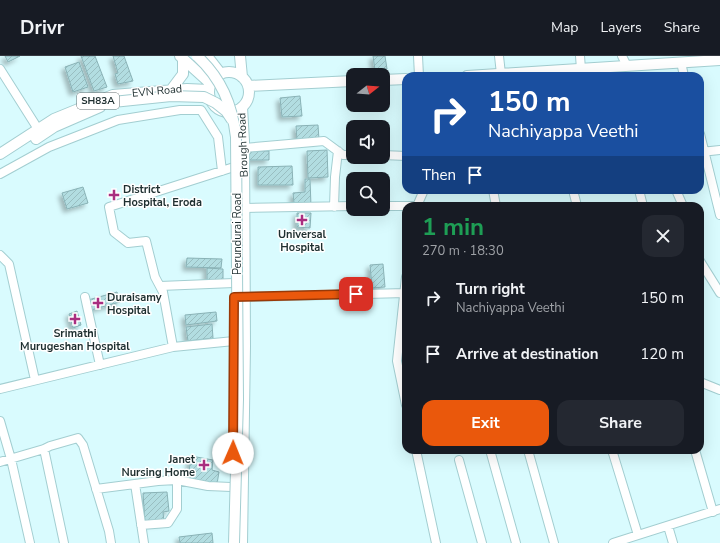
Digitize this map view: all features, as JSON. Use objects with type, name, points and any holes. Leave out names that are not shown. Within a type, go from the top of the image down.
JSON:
[{"type":"main road","name":"Perundurai Road","points":[[197,56],[206,64],[218,81],[229,103],[234,123],[236,167],[238,399],[234,543]]},
{"type":"main road","name":"Perundurai Road","points":[[202,56],[222,78],[234,105],[240,129],[242,315],[241,543]]},
{"type":"main road","points":[[207,56],[221,74]]},
{"type":"main road","points":[[240,56],[242,77],[248,86],[246,101],[242,107],[236,110],[227,112],[217,108],[212,103],[210,96],[210,87],[214,79],[221,74],[230,72],[242,77]]},
{"type":"main road","points":[[181,58],[210,87]]},
{"type":"main road","points":[[172,90],[183,74],[181,58]]},
{"type":"main road","points":[[556,72],[720,60]]},
{"type":"main road","points":[[390,80],[402,79]]},
{"type":"main road","points":[[248,86],[346,81]]},
{"type":"main road","name":"EVN Road","points":[[0,154],[54,119],[113,95],[210,87]]},
{"type":"main road","points":[[0,161],[54,127],[113,102],[171,96],[204,97],[216,103],[226,111],[234,123]]},
{"type":"main road","name":"Brough Road","points":[[241,543],[245,297],[244,148],[242,107]]},
{"type":"main road","name":"Brough Road","points":[[227,112],[234,146],[233,453],[229,543]]},
{"type":"street","points":[[418,56],[420,72]]},
{"type":"street","points":[[499,56],[501,72]]},
{"type":"street","points":[[580,56],[581,69]]},
{"type":"street","points":[[622,56],[627,66]]},
{"type":"street","points":[[681,62],[683,72]]},
{"type":"street","points":[[0,69],[38,129]]},
{"type":"street","points":[[0,174],[49,147],[118,120],[180,110],[201,110],[218,137],[222,171]]},
{"type":"street","points":[[244,148],[324,141],[343,155],[346,155]]},
{"type":"street","points":[[704,152],[720,150]]},
{"type":"street","points":[[334,207],[338,151]]},
{"type":"street","points":[[390,155],[402,156]]},
{"type":"street","points":[[704,159],[720,215]]},
{"type":"street","points":[[173,347],[163,292],[155,277],[146,241],[128,243],[114,232],[109,207],[234,167]]},
{"type":"street","points":[[244,208],[346,206]]},
{"type":"street","points":[[390,206],[402,206]]},
{"type":"street","points":[[0,255],[9,264],[36,380]]},
{"type":"street","points":[[704,267],[720,293]]},
{"type":"street","points":[[160,286],[234,283]]},
{"type":"street","points":[[234,297],[402,293]]},
{"type":"street","points":[[85,297],[100,365]]},
{"type":"street","points":[[402,316],[396,361],[402,387]]},
{"type":"street","points":[[0,389],[173,347],[234,341]]},
{"type":"street","points":[[704,384],[720,390]]},
{"type":"street","points":[[0,421],[11,459],[30,543]]},
{"type":"street","points":[[0,462],[78,438],[83,445],[109,531],[111,543]]},
{"type":"street","points":[[44,449],[64,543]]},
{"type":"street","points":[[417,454],[436,543]]},
{"type":"street","points":[[491,454],[516,543]]},
{"type":"street","points":[[529,454],[554,543]]},
{"type":"street","points":[[613,454],[638,535]]},
{"type":"street","points":[[613,543],[716,511],[696,454]]},
{"type":"street","points":[[459,460],[482,543]]},
{"type":"street","points":[[141,525],[168,523],[178,510],[177,480]]},
{"type":"street","points":[[96,489],[177,480],[208,486],[231,487]]},
{"type":"street","points":[[135,484],[144,543]]},
{"type":"street","points":[[668,526],[673,543]]},
{"type":"building","points":[[5,56],[20,56],[8,62]]},
{"type":"building","points":[[81,56],[95,56],[107,87],[94,91]]},
{"type":"building","points":[[113,56],[124,56],[133,81],[118,84],[115,74],[118,73]]},
{"type":"building","points":[[373,56],[385,56],[387,68],[375,68]]},
{"type":"building","points":[[79,62],[88,87],[73,92],[65,67]]},
{"type":"building","points":[[300,96],[302,116],[282,117],[280,98]]},
{"type":"building","points":[[318,125],[319,140],[297,141],[296,126]]},
{"type":"building","points":[[327,150],[328,177],[308,178],[307,151]]},
{"type":"building","points":[[248,151],[269,151],[269,160],[248,160]]},
{"type":"building","points":[[292,166],[293,185],[258,185],[258,167]]},
{"type":"building","points":[[305,179],[310,179],[311,206],[306,206],[306,203],[294,203],[293,193],[305,192]]},
{"type":"building","points":[[83,187],[88,203],[67,209],[62,193]]},
{"type":"building","points":[[297,213],[311,213],[310,228],[297,227]]},
{"type":"building","points":[[187,258],[222,259],[221,268],[186,267]]},
{"type":"building","points":[[383,264],[385,287],[372,288],[370,265]]},
{"type":"building","points":[[207,268],[223,269],[223,280],[207,280]]},
{"type":"building","points":[[117,292],[120,302],[91,310],[88,300]]},
{"type":"building","points":[[77,311],[81,325],[73,328],[69,314]]},
{"type":"building","points":[[216,312],[217,321],[186,325],[185,315]]},
{"type":"building","points":[[212,324],[213,338],[188,341],[186,327]]},
{"type":"building","points":[[191,456],[213,460],[212,470],[219,472],[217,484],[188,479]]},
{"type":"building","points":[[167,492],[169,511],[163,512],[164,522],[145,523],[143,493]]},
{"type":"building","points":[[212,533],[213,543],[180,543],[179,537]]},
{"type":"place","name":"District Hospital, Eroda","points":[[114,195]]},
{"type":"place","name":"Universal Hospital","points":[[302,220]]},
{"type":"place","name":"Duraisamy Hospital","points":[[98,303]]},
{"type":"place","name":"Srimathi Murugeshan Hospital","points":[[75,319]]},
{"type":"place","name":"Janet Nursing Home","points":[[204,465]]},
{"type":"route","points":[[233,453],[234,297],[356,294]]}]
